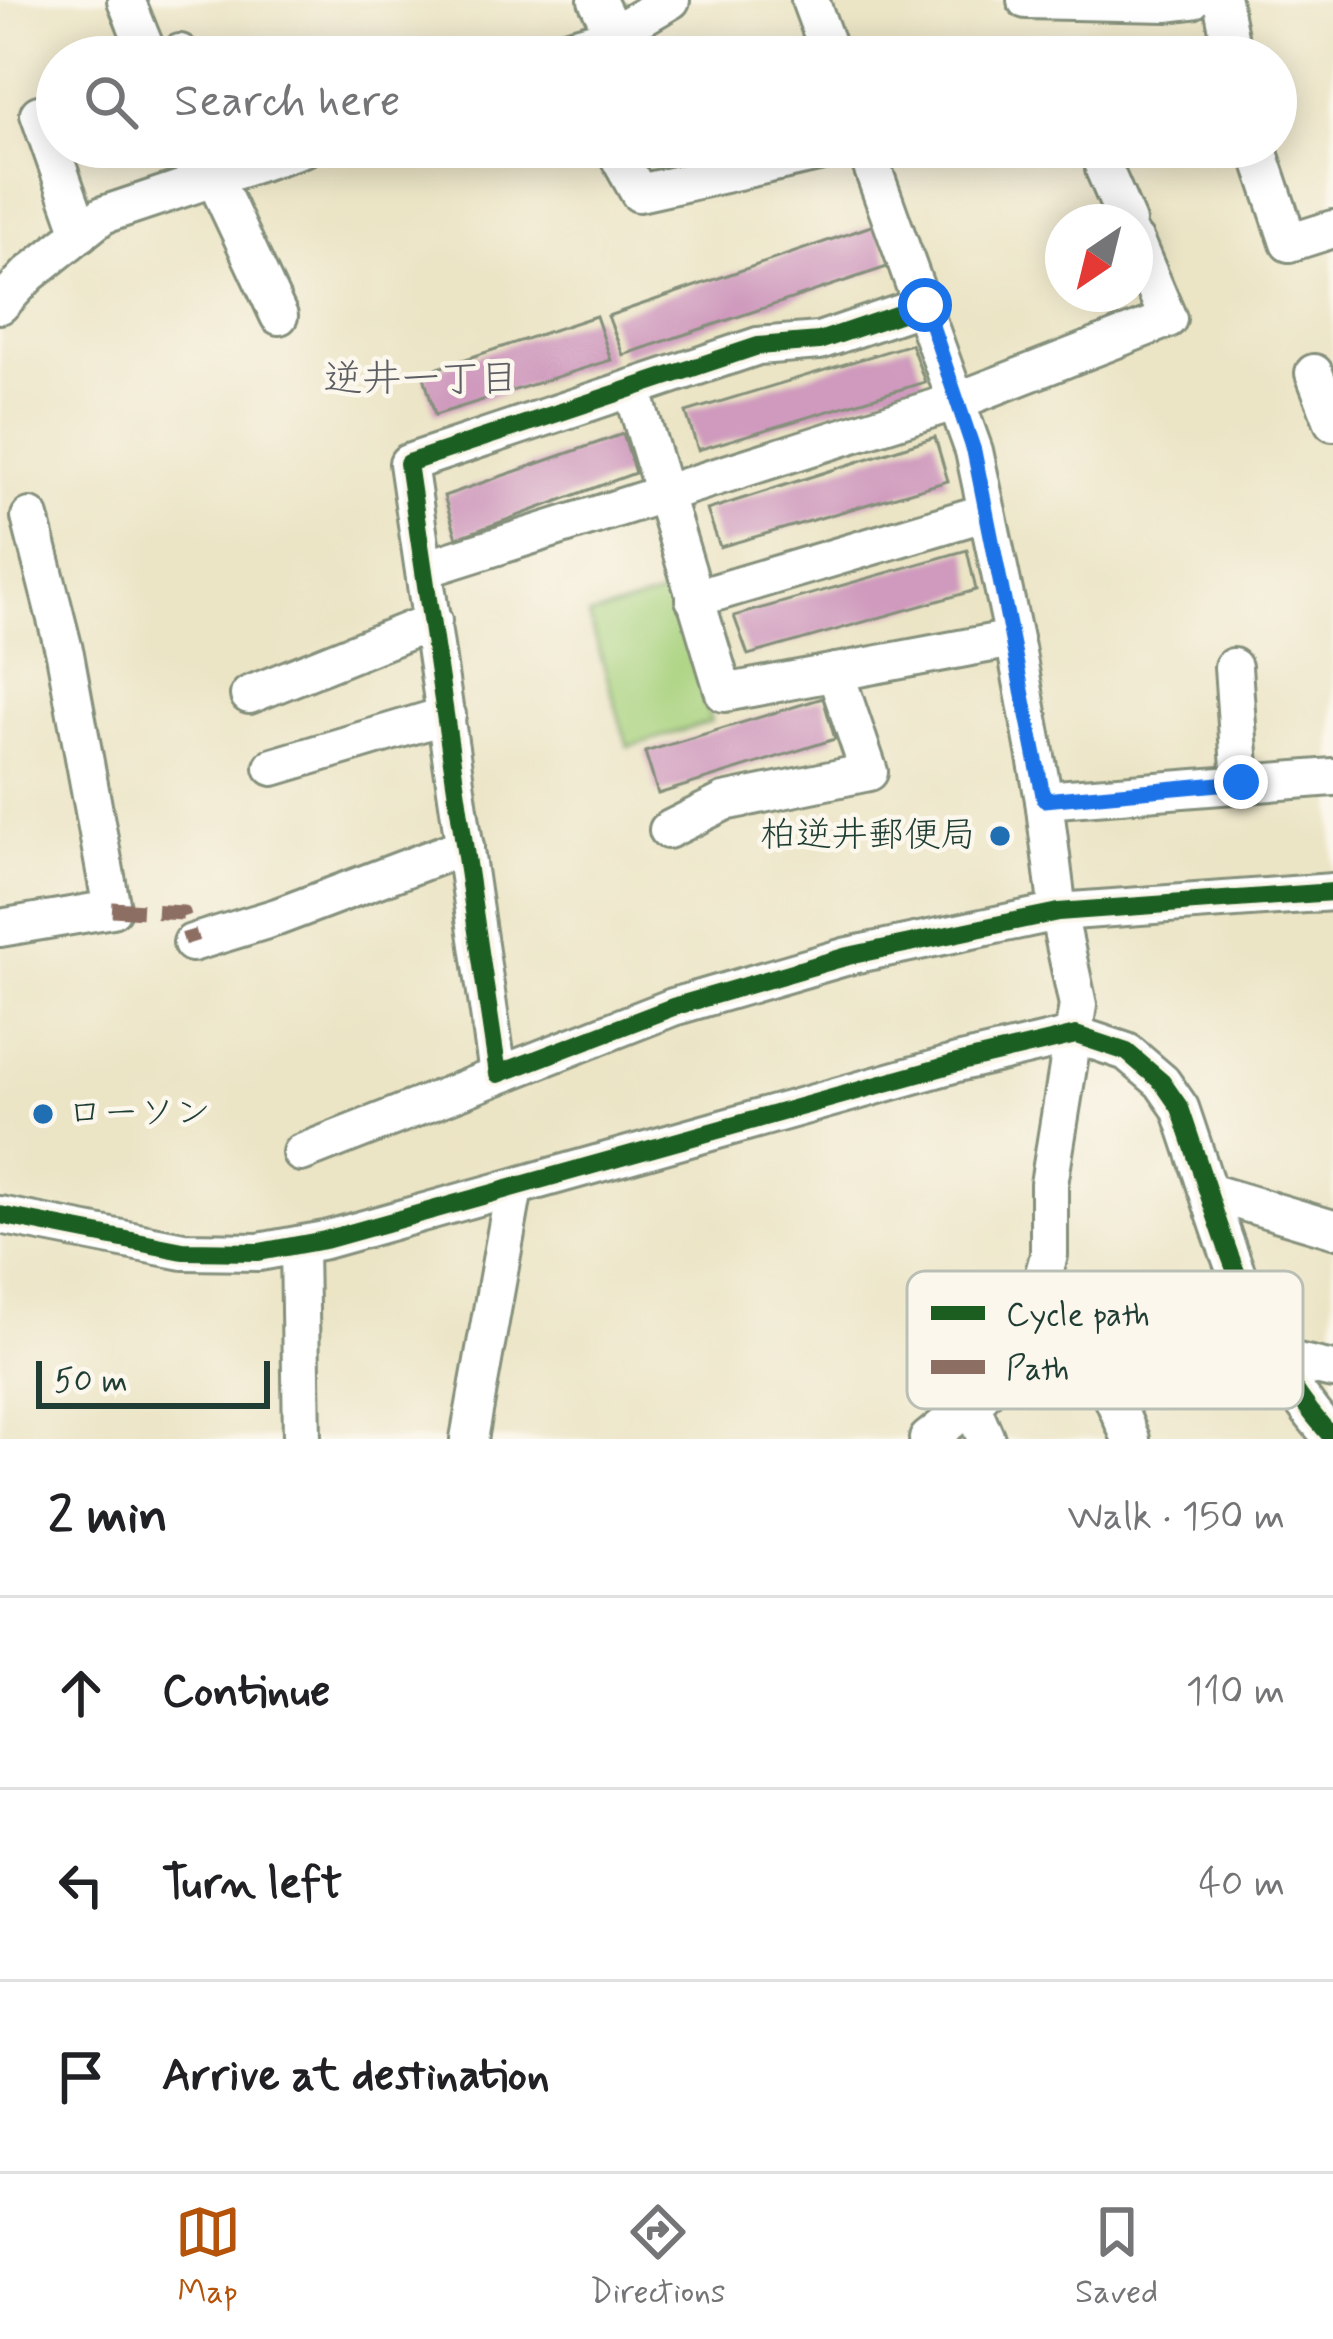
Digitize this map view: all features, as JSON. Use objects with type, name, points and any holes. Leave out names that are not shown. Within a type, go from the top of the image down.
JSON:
[{"type":"street","points":[[126,0],[154,36]]},
{"type":"street","points":[[597,0],[614,33]]},
{"type":"street","points":[[606,36],[671,0]]},
{"type":"street","points":[[810,0],[823,36]]},
{"type":"street","points":[[1026,0],[1192,0]]},
{"type":"street","points":[[1222,0],[1229,36]]},
{"type":"street","points":[[58,168],[81,232]]},
{"type":"street","points":[[0,305],[29,274],[103,215],[203,168]]},
{"type":"street","points":[[213,168],[279,316]]},
{"type":"street","points":[[625,168],[639,193],[751,168]]},
{"type":"street","points":[[873,168],[974,451],[1044,800],[1058,912],[1078,1005],[1049,1184],[1049,1255],[1045,1271]]},
{"type":"street","points":[[1264,168],[1288,243],[1333,229]]},
{"type":"street","points":[[1104,169],[1119,204]]},
{"type":"street","points":[[425,568],[957,401],[1168,319],[1153,284]]},
{"type":"street","points":[[498,1074],[408,463],[758,346],[819,341],[925,305]]},
{"type":"street","points":[[1314,373],[1333,422]]},
{"type":"street","points":[[632,388],[724,693],[1013,639]]},
{"type":"street","points":[[694,599],[987,512]]},
{"type":"street","points":[[0,928],[112,909],[65,654],[31,517]]},
{"type":"street","points":[[249,695],[433,622]]},
{"type":"street","points":[[1233,667],[1241,782]]},
{"type":"street","points":[[668,830],[724,802],[869,772],[835,672]]},
{"type":"street","points":[[273,767],[447,715]]},
{"type":"street","points":[[1044,800],[1333,777]]},
{"type":"street","points":[[192,943],[277,917],[465,846]]},
{"type":"street","points":[[301,1153],[673,1007],[804,969],[1058,912],[1333,892]]},
{"type":"street","points":[[0,1215],[183,1251],[259,1252],[514,1188],[1076,1035],[1127,1052],[1162,1082],[1180,1108],[1238,1271]]},
{"type":"street","points":[[469,1439],[514,1188]]},
{"type":"street","points":[[1209,1192],[1333,1229]]},
{"type":"street","points":[[299,1245],[302,1439]]},
{"type":"street","points":[[1303,1363],[1333,1370]]},
{"type":"street","points":[[1303,1396],[1333,1438]]},
{"type":"street","points":[[928,1439],[964,1409]]},
{"type":"street","points":[[972,1409],[986,1439]]},
{"type":"street","points":[[1118,1409],[1131,1439]]},
{"type":"green space","points":[[672,592],[711,722],[628,747],[589,616]]},
{"type":"building","points":[[877,224],[890,266],[623,355],[608,316]]},
{"type":"building","points":[[596,316],[611,360],[435,415],[423,373]]},
{"type":"building","points":[[911,344],[925,382],[698,450],[686,412]]},
{"type":"building","points":[[623,434],[635,473],[457,538],[444,496]]},
{"type":"building","points":[[935,437],[948,481],[720,547],[707,510]]},
{"type":"building","points":[[967,550],[976,590],[748,655],[734,616]]},
{"type":"building","points":[[823,698],[835,739],[658,794],[645,752]]},
{"type":"marked path","points":[[112,909],[183,913],[192,943]]},
{"type":"cycle path","points":[[925,305],[819,341],[758,346],[408,463],[498,1074],[673,1007],[848,956],[1058,912],[1333,892]]},
{"type":"cycle path","points":[[0,1215],[183,1251],[259,1252],[325,1240],[957,1063],[1076,1035],[1127,1052],[1162,1082],[1180,1108],[1236,1271]]},
{"type":"cycle path","points":[[1303,1401],[1333,1438]]},
{"type":"place","name":"柏逆井郵便局","points":[[1000,836]]},
{"type":"place","name":"ローソン","points":[[43,1114]]},
{"type":"district","name":"逆井一丁目","points":[[421,380]]},
{"type":"route","points":[[925,305],[974,451],[1044,800],[1241,782]]}]
